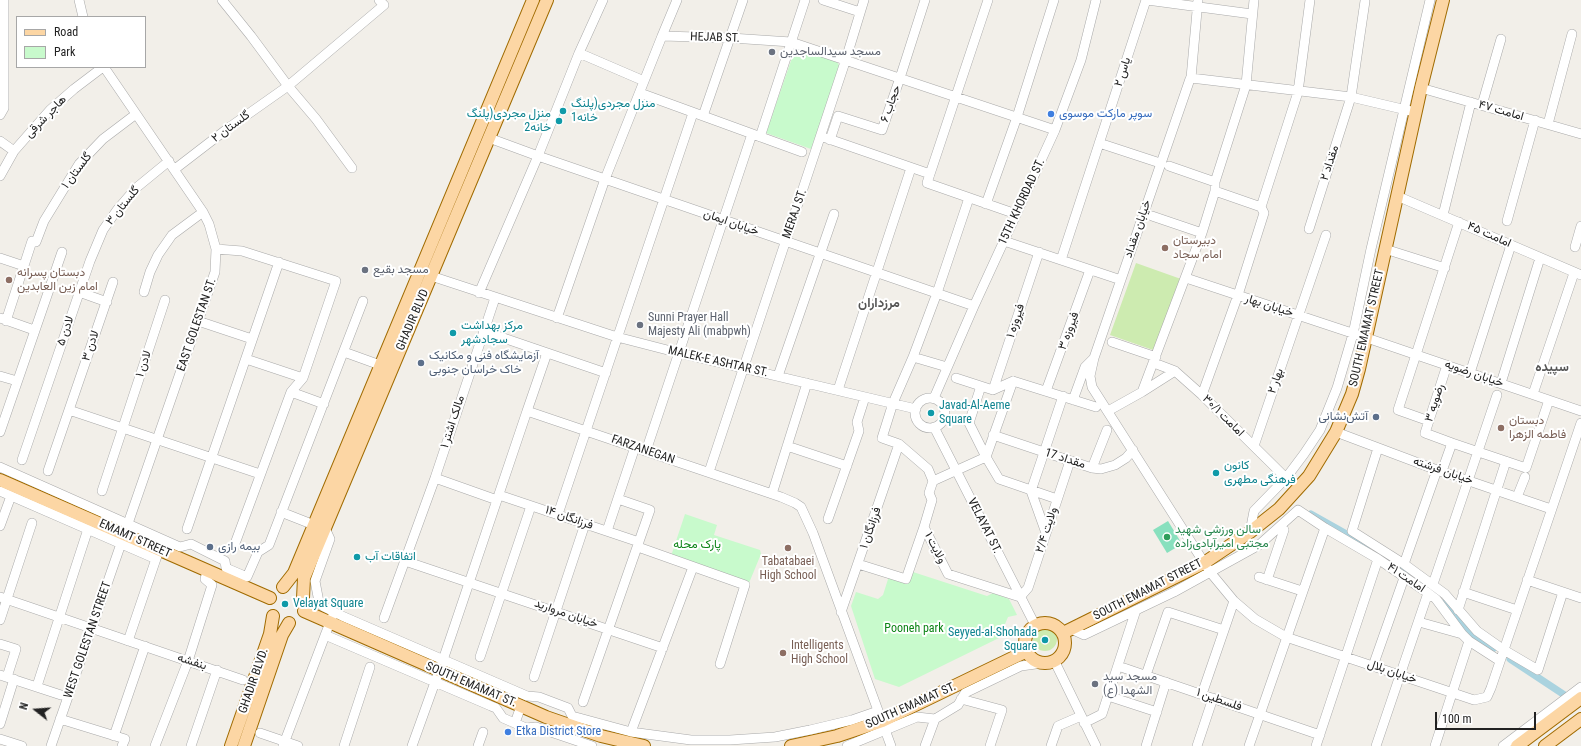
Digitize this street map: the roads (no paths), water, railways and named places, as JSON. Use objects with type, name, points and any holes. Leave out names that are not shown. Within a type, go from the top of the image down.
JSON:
[{"type":"main road","name":"GHADIR BLVD","points":[[303,598],[304,578],[319,527],[380,365],[533,0]]},
{"type":"main road","name":"GHADIR BLVD","points":[[283,587],[294,573],[319,527],[431,276],[547,0]]},
{"type":"main road","name":"SOUTH EMAMAT STREET","points":[[1067,631],[1207,568],[1279,509],[1304,481],[1336,432],[1352,394],[1367,338],[1397,196],[1409,111],[1420,88],[1442,0]]},
{"type":"main road","points":[[419,272],[431,276]]},
{"type":"main road","name":"EMAMT STREET","points":[[0,480],[125,534],[158,554],[178,552],[207,571],[270,598]]},
{"type":"main road","points":[[283,587],[294,588],[303,598],[305,602],[304,611],[298,619],[289,622],[280,621],[273,616],[269,607],[270,598],[276,590],[283,587]]},
{"type":"main road","name":"SOUTH EMAMAT ST.","points":[[304,611],[332,618],[441,665],[546,718],[601,736],[644,746]]},
{"type":"main road","name":"GHADIR BLVD.","points":[[231,746],[270,634],[273,616]]},
{"type":"main road","name":"GHADIR BLVD.","points":[[244,746],[282,635],[289,622]]},
{"type":"main road","points":[[1047,622],[1067,631],[1064,647],[1059,657],[1048,662],[1032,658],[1027,651],[1025,642],[1026,635],[1035,625],[1047,622]]},
{"type":"main road","name":"SOUTH EMAMAT ST.","points":[[791,746],[837,736],[881,721],[1027,651]]},
{"type":"main road","points":[[1517,746],[1581,698]]},
{"type":"main road","points":[[1544,746],[1581,719]]},
{"type":"street","points":[[78,0],[83,16]]},
{"type":"street","points":[[222,0],[288,86],[316,119],[352,168]]},
{"type":"street","name":"گلستان ۲","points":[[175,169],[227,129],[288,86],[384,6],[379,0]]},
{"type":"street","points":[[479,293],[538,156],[579,53],[603,0]]},
{"type":"street","points":[[557,318],[605,179],[677,0]]},
{"type":"street","points":[[703,116],[743,0]]},
{"type":"street","points":[[646,451],[724,220],[791,42],[805,0]]},
{"type":"street","points":[[823,0],[860,12]]},
{"type":"street","name":"MERAJ ST.","points":[[709,472],[846,59],[864,0]]},
{"type":"street","points":[[900,78],[925,0]]},
{"type":"street","points":[[929,179],[977,38],[988,0]]},
{"type":"street","points":[[986,204],[1054,0]]},
{"type":"street","name":"15TH KHORDAD ST.","points":[[934,398],[974,306],[1055,130],[1081,60],[1096,0]]},
{"type":"street","points":[[1146,0],[1198,3],[1252,14]]},
{"type":"street","name":"یاس ۲","points":[[1061,260],[1146,0]]},
{"type":"street","points":[[1142,392],[1202,233],[1246,85],[1254,0]]},
{"type":"street","points":[[1202,395],[1238,296],[1262,210],[1298,92],[1310,0]]},
{"type":"street","name":"مقداد ۲","points":[[1310,229],[1351,97],[1365,0]]},
{"type":"street","points":[[1250,532],[1254,511],[1286,478],[1315,438],[1320,430],[1337,388],[1353,334],[1368,265],[1409,111],[1430,0]]},
{"type":"street","name":"خیابان مقداد","points":[[1198,3],[1191,78],[1188,82],[1160,163],[1094,358],[1090,376],[1092,387],[1207,568]]},
{"type":"street","points":[[0,115],[4,108],[3,5]]},
{"type":"street","points":[[1548,124],[1572,34]]},
{"type":"street","name":"HEJAB ST.","points":[[662,36],[731,38],[791,42],[846,59],[1055,130]]},
{"type":"street","points":[[1482,105],[1501,39]]},
{"type":"street","points":[[579,53],[644,81]]},
{"type":"street","name":"هاجر شرقی","points":[[0,176],[14,151],[50,110],[102,68]]},
{"type":"street","name":"EAST GOLESTAN ST.","points":[[104,68],[175,169],[203,212],[209,224],[216,249],[215,272],[125,534]]},
{"type":"street","name":"حجاب ۶","points":[[830,140],[838,116],[882,130],[900,78]]},
{"type":"street","points":[[1191,78],[1298,92],[1351,97],[1409,111]]},
{"type":"street","name":"امامت ۴۷","points":[[1420,88],[1581,134]]},
{"type":"street","points":[[640,93],[802,152]]},
{"type":"street","points":[[1443,215],[1472,102]]},
{"type":"street","points":[[558,514],[693,113]]},
{"type":"street","name":"گلستان ۱","points":[[3,320],[44,220],[79,164],[103,139],[136,114]]},
{"type":"street","points":[[1507,221],[1535,120]]},
{"type":"street","points":[[820,137],[911,168],[929,179],[969,198],[1016,214]]},
{"type":"street","name":"خیابان ایمان","points":[[489,138],[974,306]]},
{"type":"street","points":[[0,140],[14,151]]},
{"type":"street","points":[[1099,143],[1160,163]]},
{"type":"street","name":"گلستان ۳","points":[[90,260],[103,230],[117,210],[136,188],[169,161]]},
{"type":"street","points":[[1170,166],[1262,210]]},
{"type":"street","points":[[838,390],[911,168]]},
{"type":"street","name":"امامت ۴۵","points":[[1397,196],[1578,274]]},
{"type":"street","points":[[924,527],[932,500],[929,493],[933,481],[928,469],[899,444],[882,438],[892,403],[914,357],[969,198]]},
{"type":"street","points":[[144,292],[150,272],[158,255],[172,235],[203,212]]},
{"type":"street","points":[[778,376],[834,214]]},
{"type":"street","points":[[1152,216],[1202,233]]},
{"type":"street","points":[[1428,421],[1398,410],[1459,222]]},
{"type":"street","points":[[1575,247],[1581,226]]},
{"type":"street","name":"بهار ۲","points":[[1254,446],[1326,235]]},
{"type":"street","points":[[1004,241],[1121,280]]},
{"type":"street","points":[[1470,373],[1511,245]]},
{"type":"street","points":[[216,249],[242,251],[336,281],[303,378],[291,392],[233,549]]},
{"type":"street","points":[[1386,249],[1445,268]]},
{"type":"street","points":[[0,432],[62,252]]},
{"type":"street","name":"فیروزه ۱","points":[[993,390],[1039,252]]},
{"type":"street","points":[[0,258],[24,266]]},
{"type":"street","points":[[1501,384],[1540,258]]},
{"type":"street","name":"لادن ۵","points":[[22,460],[90,260]]},
{"type":"street","points":[[187,529],[279,262]]},
{"type":"street","points":[[1368,265],[1382,267]]},
{"type":"street","name":"فیروزه ۳","points":[[1046,391],[1090,270]]},
{"type":"street","points":[[1533,394],[1554,332],[1578,274]]},
{"type":"street","name":"MALEK-E ASHTAR ST.","points":[[431,276],[617,337],[916,409]]},
{"type":"street","name":"خیابان بهار","points":[[1186,278],[1367,338]]},
{"type":"street","name":"لادن ۳","points":[[48,471],[114,282]]},
{"type":"street","points":[[79,292],[106,302]]},
{"type":"street","name":"مالک اشتر ۱","points":[[384,618],[435,478],[495,298]]},
{"type":"street","name":"لادن ۱","points":[[102,491],[165,300]]},
{"type":"street","points":[[0,467],[125,534],[178,552],[191,544],[225,561],[226,568],[247,577],[258,552],[269,545],[363,301]]},
{"type":"street","points":[[3,320],[34,330]]},
{"type":"street","points":[[198,321],[252,339]]},
{"type":"street","points":[[483,332],[606,373]]},
{"type":"street","name":"خیابان رضویه","points":[[1367,338],[1581,411]]},
{"type":"street","name":"امامت ۳۰/۱","points":[[1112,342],[1155,360],[1175,371],[1202,395],[1286,478]]},
{"type":"street","points":[[344,352],[380,365]]},
{"type":"street","points":[[412,746],[470,582],[547,353]]},
{"type":"street","points":[[914,357],[947,367]]},
{"type":"street","points":[[1073,400],[1085,367],[1094,358]]},
{"type":"street","points":[[246,359],[303,378]]},
{"type":"street","name":"رضویه ۳","points":[[1447,365],[1425,433],[1477,452],[1526,468],[1549,400]]},
{"type":"street","points":[[1108,411],[1175,371]]},
{"type":"street","points":[[0,376],[17,381]]},
{"type":"street","points":[[956,378],[993,390],[1013,381],[1063,396],[1096,408]]},
{"type":"street","points":[[933,481],[986,457],[1013,381]]},
{"type":"street","points":[[772,494],[807,383]]},
{"type":"street","points":[[981,386],[969,423],[999,479],[1057,499]]},
{"type":"street","points":[[291,392],[324,404]]},
{"type":"street","points":[[1433,584],[1467,479],[1497,395]]},
{"type":"street","points":[[1046,533],[1031,491],[1063,396]]},
{"type":"street","points":[[828,520],[859,431],[857,422],[866,397]]},
{"type":"street","points":[[934,398],[942,404],[945,412],[942,421],[934,427],[926,427],[919,422],[915,415],[916,409],[920,402],[924,399],[934,398]]},
{"type":"street","points":[[69,410],[260,474]]},
{"type":"street","name":"FARZANEGAN","points":[[527,411],[772,494],[795,503],[801,508],[891,746]]},
{"type":"street","name":"خیابان بلال","points":[[1207,568],[1234,601],[1255,619],[1286,637],[1474,700],[1487,697],[1581,423]]},
{"type":"street","name":"VELAYAT ST.","points":[[934,427],[1035,625]]},
{"type":"street","points":[[1092,468],[1106,430]]},
{"type":"street","name":"خیابان فرشته","points":[[1336,432],[1551,509]]},
{"type":"street","name":"مقداد 17","points":[[993,435],[1044,453],[1092,468],[1101,469],[1115,465],[1126,458],[1133,450]]},
{"type":"street","points":[[1315,438],[1328,445]]},
{"type":"street","points":[[1404,564],[1439,470],[1452,443]]},
{"type":"street","name":"فرزانگان ۱","points":[[841,612],[899,444]]},
{"type":"street","points":[[787,446],[847,466]]},
{"type":"street","points":[[607,531],[635,447]]},
{"type":"street","points":[[1378,448],[1352,531],[1433,584],[1445,594],[1477,631],[1504,650],[1538,670],[1563,592]]},
{"type":"street","name":"ولایت ۲/۴","points":[[1020,597],[1028,588],[1070,461]]},
{"type":"street","points":[[1458,610],[1506,461]]},
{"type":"street","points":[[1517,497],[1525,477]]},
{"type":"street","name":"فرزانگان ۱۴","points":[[435,478],[558,514],[607,531],[693,567],[745,585],[720,664]]},
{"type":"street","points":[[0,491],[88,529],[125,534]]},
{"type":"street","points":[[0,526],[10,496]]},
{"type":"street","points":[[583,702],[650,510],[618,499]]},
{"type":"street","points":[[480,657],[531,506]]},
{"type":"street","name":"امامت ۴۱","points":[[1280,528],[1298,510],[1325,528],[1378,559],[1428,593],[1436,599],[1469,641],[1500,661]]},
{"type":"street","points":[[281,512],[319,527],[330,539],[315,581],[319,602],[332,618],[284,744]]},
{"type":"street","points":[[0,620],[3,599],[20,560],[32,523]]},
{"type":"street","points":[[534,676],[585,524]]},
{"type":"street","name":"ولایت ۱","points":[[858,564],[906,579],[924,527]]},
{"type":"street","name":"ولایت ۱","points":[[924,527],[948,574],[1020,597]]},
{"type":"street","points":[[1067,631],[1084,635],[1136,610],[1207,568],[1259,545],[1280,528],[1284,530],[1263,579],[1302,591]]},
{"type":"street","points":[[1249,746],[1325,528]]},
{"type":"street","points":[[37,686],[88,529]]},
{"type":"street","name":"WEST GOLESTAN STREET","points":[[51,746],[125,534]]},
{"type":"street","points":[[128,641],[158,554]]},
{"type":"street","points":[[1316,746],[1378,559]]},
{"type":"street","name":"خیابان مروارید","points":[[405,561],[663,648]]},
{"type":"street","points":[[631,732],[693,567]]},
{"type":"street","points":[[155,746],[188,661],[212,585],[205,579],[207,571]]},
{"type":"street","points":[[1373,666],[1404,578]]},
{"type":"street","points":[[1527,580],[1581,598]]},
{"type":"street","points":[[1463,592],[1517,610]]},
{"type":"street","points":[[1376,746],[1428,593]]},
{"type":"street","name":"بنفشه","points":[[3,599],[217,670],[191,746]]},
{"type":"street","points":[[1202,694],[1234,601]]},
{"type":"street","points":[[1051,746],[1058,726],[1102,714],[1136,610]]},
{"type":"street","points":[[1146,675],[1168,612],[1224,630]]},
{"type":"street","points":[[1419,622],[1462,634]]},
{"type":"street","points":[[325,635],[434,683],[496,708],[503,718],[526,728],[536,727],[592,746]]},
{"type":"street","points":[[1435,746],[1469,641]]},
{"type":"street","points":[[0,644],[16,649],[7,677],[0,724]]},
{"type":"street","points":[[114,736],[145,646]]},
{"type":"street","points":[[441,665],[527,696],[539,697],[568,708],[572,716],[675,742],[730,740],[775,736],[810,730],[852,720],[881,721],[917,717],[935,719],[958,705],[965,693],[1021,666],[1048,662],[1082,719],[1096,746]]},
{"type":"street","name":"فلسطین ۱","points":[[1118,666],[1320,735]]},
{"type":"street","points":[[344,746],[370,668]]},
{"type":"street","points":[[217,670],[243,680]]},
{"type":"street","points":[[7,677],[61,695]]},
{"type":"street","points":[[1146,746],[1166,682]]},
{"type":"street","points":[[1503,746],[1581,687]]},
{"type":"street","points":[[1108,696],[1157,712]]},
{"type":"street","points":[[1197,746],[1213,698]]},
{"type":"street","points":[[961,699],[1002,710],[990,746]]},
{"type":"street","points":[[546,718],[552,702]]},
{"type":"street","points":[[515,723],[521,706]]},
{"type":"street","points":[[60,719],[114,736],[125,744]]},
{"type":"street","points":[[925,746],[935,719]]},
{"type":"street","points":[[847,746],[881,721]]},
{"type":"street","points":[[478,746],[483,732]]},
{"type":"street","points":[[260,733],[284,744],[298,746]]},
{"type":"street","points":[[0,739],[22,746]]},
{"type":"waterway","points":[[1311,514],[1368,546]]},
{"type":"waterway","points":[[1388,559],[1410,573]]},
{"type":"waterway","points":[[1444,603],[1476,637],[1494,648]]},
{"type":"waterway","points":[[1510,659],[1566,696]]},
{"type":"place","name":"مسجد سیدالساجدین","points":[[772,52]]},
{"type":"place","name":"منزل مجردی(پلنگ خانه1","points":[[563,111]]},
{"type":"place","name":"سوپر مارکت موسوی","points":[[1051,114]]},
{"type":"place","name":"منزل مجردی(پلنگ خانه2","points":[[559,121]]},
{"type":"place","name":"دبیرستان امام سجاد","points":[[1165,248]]},
{"type":"place","name":"مسجد بقیع","points":[[365,270]]},
{"type":"place","name":"دبستان پسرانه امام زین العابدین","points":[[9,280]]},
{"type":"place","name":"Sunni Prayer Hall Majesty Ali (mabpwh)","points":[[640,325]]},
{"type":"place","name":"مرکز بهداشت سجادشهر","points":[[453,333]]},
{"type":"place","name":"آزمایشگاه فنی و مکانیک خاک خراسان جنوبی","points":[[421,363]]},
{"type":"place","name":"Javad-Al-Aeme Square","points":[[931,413]]},
{"type":"place","name":"آتش‌نشانی","points":[[1376,417]]},
{"type":"place","name":"دبستان فاطمه الزهرا","points":[[1501,428]]},
{"type":"place","name":"کانون فرهنگی مطهری","points":[[1216,473]]},
{"type":"place","name":"سالن ورزشی شهید مجتبی امیرآبادی‌زاده","points":[[1167,537]]},
{"type":"place","name":"بیمه رازی","points":[[210,547]]},
{"type":"place","name":"Tabatabaei High School","points":[[788,548]]},
{"type":"place","name":"اتفاقات آب","points":[[357,557]]},
{"type":"place","name":"Velayat Square","points":[[285,604]]},
{"type":"place","name":"Seyyed-al-Shohada Square","points":[[1045,640]]},
{"type":"place","name":"Intelligents High School","points":[[783,653]]},
{"type":"place","name":"مسجد سید الشهدا (ع)","points":[[1095,684]]},
{"type":"place","name":"Etka District Store","points":[[508,732]]},
{"type":"district","name":"مرزداران","points":[[879,304]]},
{"type":"district","name":"سپیده","points":[[1552,368]]},
{"type":"park label","name":"پارک محله","points":[[697,545]]},
{"type":"park label","name":"Pooneh park","points":[[914,629]]}]
